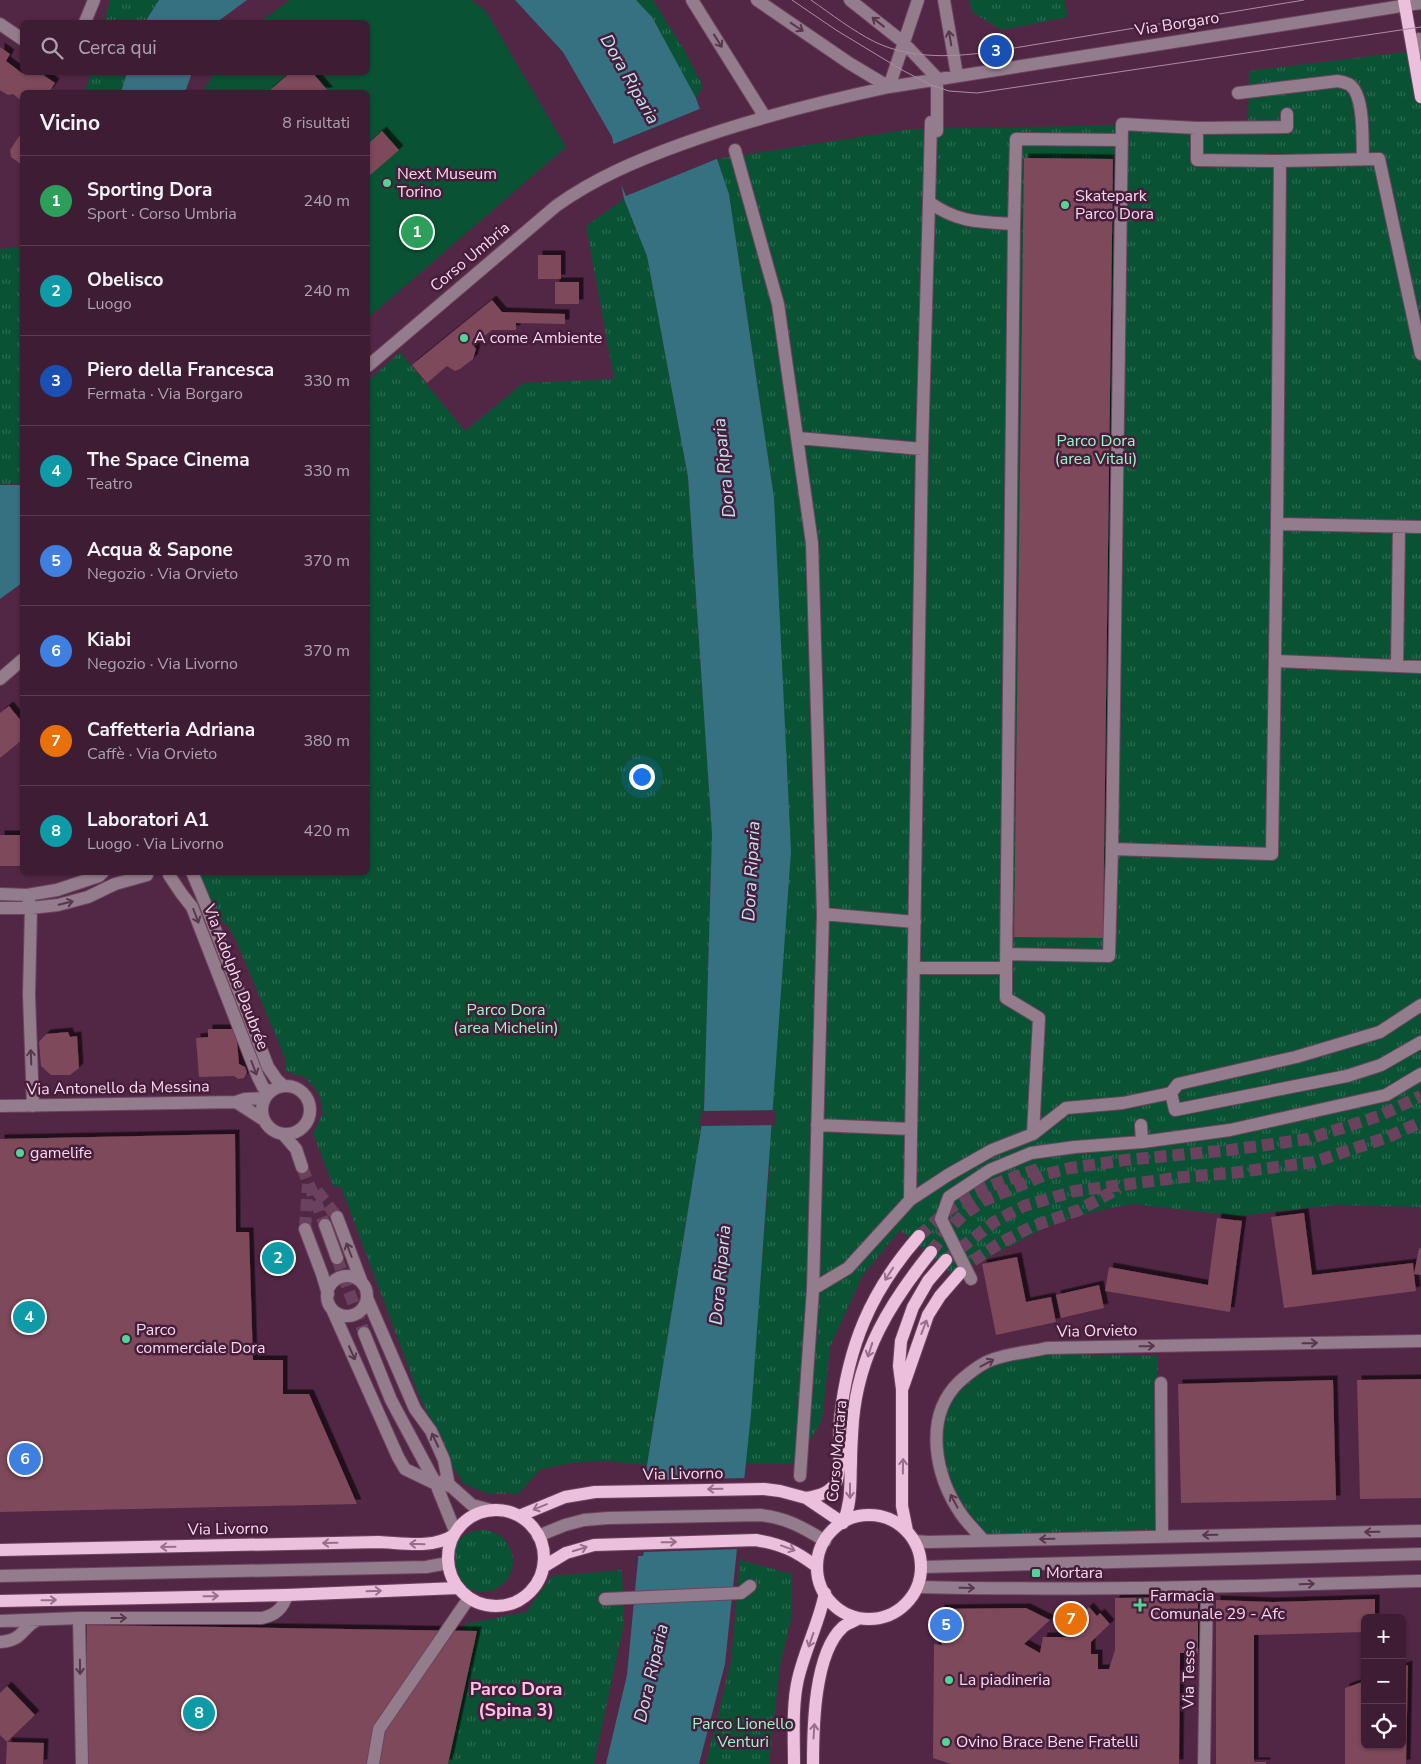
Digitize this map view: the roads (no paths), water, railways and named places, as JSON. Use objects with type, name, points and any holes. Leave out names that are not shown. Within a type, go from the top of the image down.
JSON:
[{"type":"main road","points":[[1405,2],[1421,97]]},
{"type":"main road","points":[[806,1498],[826,1492],[836,1481],[845,1378],[860,1329],[883,1283],[899,1259],[919,1236]]},
{"type":"main road","name":"Corso Mortara","points":[[843,1522],[850,1502],[854,1417],[862,1376],[873,1340],[910,1278],[931,1252]]},
{"type":"main road","points":[[813,1764],[813,1740],[819,1678],[830,1644],[844,1626],[856,1620],[873,1619],[896,1610],[912,1596],[922,1576],[923,1567],[920,1552],[911,1536],[902,1506],[902,1389],[899,1366],[901,1341],[913,1308],[928,1281],[946,1260]]},
{"type":"main road","points":[[902,1389],[928,1315],[940,1296],[965,1276]]},
{"type":"main road","name":"Via Livorno","points":[[519,1516],[565,1497],[596,1492],[764,1489],[806,1498],[843,1522]]},
{"type":"main road","points":[[491,1510],[507,1511],[519,1516],[528,1522],[543,1547],[543,1567],[536,1584],[528,1594],[518,1601],[506,1605],[480,1604],[469,1598],[454,1582],[448,1563],[448,1552],[454,1533],[462,1522],[482,1512],[491,1510]]},
{"type":"main road","points":[[856,1620],[845,1615],[829,1601],[818,1576],[816,1566],[824,1541],[843,1522],[862,1516],[885,1518],[898,1524],[911,1536]]},
{"type":"main road","name":"Via Livorno","points":[[0,1550],[369,1542],[425,1544],[438,1543],[454,1533]]},
{"type":"main road","points":[[543,1567],[566,1553],[602,1544],[756,1540],[791,1549],[816,1566]]},
{"type":"main road","points":[[0,1601],[458,1588]]},
{"type":"main road","points":[[794,1764],[794,1720],[798,1679],[821,1613],[825,1593]]},
{"type":"street","points":[[86,20],[94,0]]},
{"type":"street","points":[[692,0],[765,117],[809,104],[889,87]]},
{"type":"street","points":[[757,0],[849,63],[889,87]]},
{"type":"street","points":[[889,87],[918,0]]},
{"type":"street","points":[[944,0],[957,75]]},
{"type":"street","points":[[855,1],[903,42],[938,78],[935,189]]},
{"type":"street","name":"Via Borgaro","points":[[889,87],[1405,2],[1421,3]]},
{"type":"street","points":[[0,24],[20,38]]},
{"type":"street","points":[[1238,93],[1338,81],[1350,85],[1356,92],[1360,105],[1364,159]]},
{"type":"street","points":[[1006,954],[1109,956],[1122,124],[1197,128],[1287,127],[1287,114]]},
{"type":"street","name":"Corso Umbria","points":[[370,364],[556,206],[598,179],[650,156],[716,132],[765,117]]},
{"type":"street","points":[[910,1200],[922,449],[931,122]]},
{"type":"street","points":[[1197,128],[1197,160],[1280,162],[1379,159],[1421,354]]},
{"type":"street","points":[[1033,1134],[1038,1018],[1006,998],[1016,139],[1121,140]]},
{"type":"street","points":[[736,150],[778,304],[812,543],[823,914],[813,1289],[800,1476]]},
{"type":"street","points":[[1112,850],[1272,854],[1276,661],[1280,162]]},
{"type":"street","points":[[929,202],[950,215],[970,221],[1014,224]]},
{"type":"street","points":[[798,438],[922,449]]},
{"type":"street","points":[[1277,524],[1421,527]]},
{"type":"street","points":[[1397,666],[1399,527]]},
{"type":"street","points":[[1276,661],[1421,667]]},
{"type":"street","points":[[0,679],[20,662]]},
{"type":"street","points":[[0,894],[27,895],[57,890],[100,875]]},
{"type":"street","points":[[0,908],[31,908],[58,905],[77,900],[142,875]]},
{"type":"street","points":[[149,875],[158,877],[167,875]]},
{"type":"street","name":"Via Adolphe Daubrée","points":[[172,875],[180,893],[192,907],[258,1077],[267,1095]]},
{"type":"street","name":"Via Adolphe Daubrée","points":[[193,875],[268,1067],[284,1086],[292,1086],[299,1090],[309,1102],[309,1118],[298,1131]]},
{"type":"street","points":[[27,895],[31,908],[29,995],[34,1106]]},
{"type":"street","points":[[823,914],[915,922]]},
{"type":"street","points":[[914,968],[1006,968]]},
{"type":"street","points":[[813,1289],[848,1268],[910,1200],[948,1175],[992,1150],[1033,1134],[1066,1108],[1123,1103],[1171,1093],[1178,1084],[1296,1057],[1380,1032],[1421,1004]]},
{"type":"street","points":[[1171,1093],[1175,1110],[1338,1078],[1381,1065],[1421,1042]]},
{"type":"street","points":[[965,1276],[941,1219],[949,1198],[990,1170],[1031,1153],[1075,1147],[1142,1142],[1230,1130],[1386,1095],[1421,1074]]},
{"type":"street","points":[[284,1086],[276,1088],[267,1095],[262,1112],[268,1127],[275,1132],[291,1134],[298,1131],[296,1149]]},
{"type":"street","name":"Via Antonello da Messina","points":[[0,1106],[236,1102],[267,1095]]},
{"type":"street","points":[[236,1102],[264,1120]]},
{"type":"street","points":[[817,1125],[911,1129]]},
{"type":"street","points":[[1141,1125],[1142,1142]]},
{"type":"street","points":[[283,1134],[296,1149],[302,1167]]},
{"type":"street","points":[[337,1218],[367,1293],[367,1298],[415,1409],[431,1431],[444,1460],[443,1485],[454,1533]]},
{"type":"street","points":[[325,1225],[337,1258]]},
{"type":"street","points":[[305,1229],[322,1274],[328,1300],[398,1457],[405,1468],[443,1485],[472,1505],[491,1510]]},
{"type":"street","points":[[328,1294],[333,1282],[344,1276],[351,1276],[362,1283]]},
{"type":"street","points":[[332,1309],[343,1315],[356,1314],[365,1305],[367,1298]]},
{"type":"street","points":[[364,1333],[391,1400],[422,1456],[443,1485]]},
{"type":"street","name":"Via Orvieto","points":[[983,1540],[961,1514],[948,1491],[940,1467],[937,1448],[937,1425],[942,1404],[954,1387],[971,1371],[993,1359],[1047,1348],[1421,1341]]},
{"type":"street","points":[[1162,1384],[1162,1536]]},
{"type":"street","points":[[538,1536],[565,1525],[584,1520],[760,1515],[795,1523],[824,1541]]},
{"type":"street","points":[[911,1536],[928,1542],[1421,1531]]},
{"type":"street","points":[[923,1567],[1421,1554]]},
{"type":"street","points":[[0,1576],[426,1567],[448,1563]]},
{"type":"street","points":[[918,1587],[1207,1587],[1421,1581]]},
{"type":"street","points":[[605,1599],[740,1594],[750,1586]]},
{"type":"street","name":"Via Tesso","points":[[1204,1764],[1207,1587]]},
{"type":"street","points":[[0,1621],[78,1618],[262,1618],[272,1616],[284,1605],[288,1594]]},
{"type":"street","points":[[373,1764],[379,1729],[469,1598]]},
{"type":"street","points":[[78,1618],[82,1764]]},
{"type":"street","points":[[0,1642],[15,1639],[37,1620]]},
{"type":"water","points":[[159,0],[247,0],[220,20],[146,20]]},
{"type":"water","name":"Dora Riparia","points":[[515,0],[636,0],[652,17],[696,98],[729,194],[774,498],[791,851],[751,1414],[725,1664],[699,1764],[606,1764],[627,1675],[647,1465],[704,1111],[712,834],[688,477],[647,256],[624,199],[612,137],[563,52]]},
{"type":"water","points":[[126,75],[191,75],[186,90],[122,90]]},
{"type":"water","points":[[0,485],[20,485],[20,584],[0,599]]},
{"type":"tunnel","points":[[931,1252],[947,1231],[963,1215],[983,1201],[1047,1174],[1070,1168],[1125,1160],[1230,1150],[1308,1139],[1379,1116],[1421,1096]]},
{"type":"tunnel","points":[[946,1260],[994,1222],[1024,1206],[1075,1191],[1314,1162],[1388,1137],[1421,1122]]},
{"type":"tunnel","points":[[302,1167],[325,1225]]},
{"type":"tunnel","points":[[919,1236],[948,1210],[967,1197],[997,1183],[1038,1169]]},
{"type":"tunnel","points":[[305,1229],[308,1184]]},
{"type":"tunnel","points":[[960,1273],[971,1262],[1000,1243],[1031,1227],[1079,1210],[1119,1188]]},
{"type":"tunnel","points":[[317,1191],[337,1217]]},
{"type":"tunnel","points":[[337,1258],[364,1333]]},
{"type":"tram line","points":[[792,0],[836,30],[902,70],[931,85],[949,91],[977,93],[1421,27]]},
{"type":"tram line","points":[[811,0],[875,42],[904,52],[935,56],[966,55],[996,51],[1304,0]]},
{"type":"place","name":"Piero della Francesca","points":[[996,51]]},
{"type":"place","name":"Next Museum Torino","points":[[387,183]]},
{"type":"place","name":"Skatepark Parco Dora","points":[[1065,205]]},
{"type":"place","name":"Sporting Dora","points":[[417,232]]},
{"type":"place","name":"A come Ambiente","points":[[464,338]]},
{"type":"place","name":"gamelife","points":[[20,1153]]},
{"type":"place","name":"Obelisco","points":[[278,1258]]},
{"type":"place","name":"The Space Cinema","points":[[29,1317]]},
{"type":"place","name":"Parco commerciale Dora","points":[[126,1339]]},
{"type":"place","name":"Kiabi","points":[[25,1459]]},
{"type":"place","name":"Mortara","points":[[1036,1573]]},
{"type":"place","name":"Farmacia Comunale 29 - Afc","points":[[1140,1605]]},
{"type":"place","name":"Caffetteria Adriana","points":[[1071,1619]]},
{"type":"place","name":"Acqua & Sapone","points":[[946,1625]]},
{"type":"place","name":"La piadineria","points":[[949,1680]]},
{"type":"place","name":"Laboratori A1","points":[[199,1713]]},
{"type":"place","name":"Ovino Brace Bene Fratelli","points":[[946,1742]]},
{"type":"district","name":"Parco Dora (Spina 3)","points":[[516,1699]]},
{"type":"park label","name":"Parco Dora (area Vitali)","points":[[1096,450]]},
{"type":"park label","name":"Parco Dora (area Michelin)","points":[[506,1019]]},
{"type":"park label","name":"Parco Lionello Venturi","points":[[743,1733]]}]
